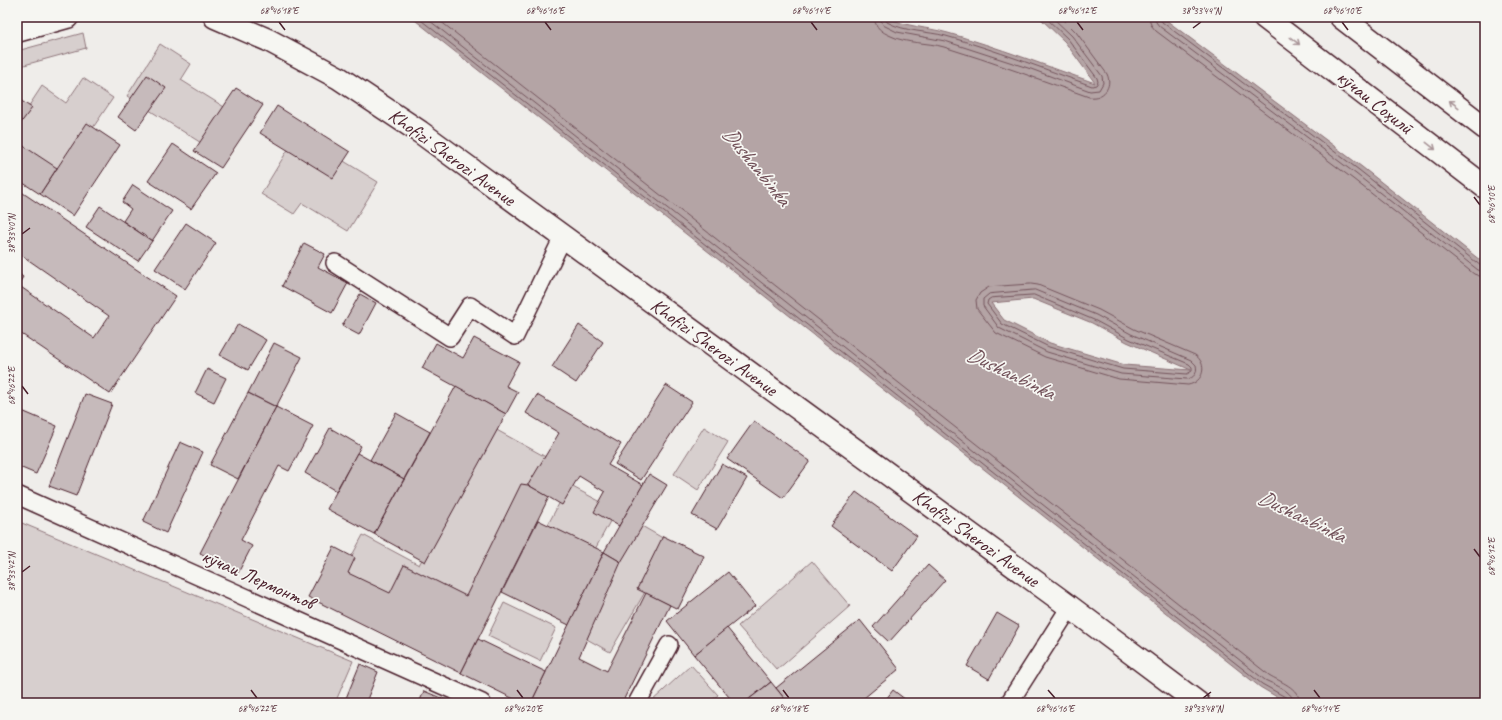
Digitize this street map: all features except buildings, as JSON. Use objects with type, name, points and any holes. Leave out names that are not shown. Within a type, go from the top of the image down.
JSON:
[{"type":"main road","points":[[17,31],[67,17]]},
{"type":"main road","name":"Khofizi Sherozi Avenue","points":[[215,17],[268,40],[339,78],[420,132],[1070,607],[1198,703]]},
{"type":"main road","name":"кӯчаи Соҳилӣ","points":[[1264,17],[1485,187]]},
{"type":"main road","points":[[1342,17],[1485,128]]},
{"type":"lane","points":[[335,263],[450,337],[470,306],[515,336],[563,237]]},
{"type":"lane","name":"кӯчаи Лермонтов","points":[[17,495],[482,703]]},
{"type":"lane","points":[[1009,703],[1070,607]]},
{"type":"lane","points":[[637,703],[669,645]]},
{"type":"shaded area","points":[[83,33],[86,48],[17,67],[17,51]]},
{"type":"shaded area","points":[[160,44],[191,64],[181,80],[229,110],[206,146],[127,96]]},
{"type":"shaded area","points":[[83,78],[113,98],[47,196],[17,176],[17,124],[42,86],[66,103]]},
{"type":"shaded area","points":[[298,133],[378,182],[348,231],[302,203],[294,214],[261,194]]},
{"type":"shaded area","points":[[704,427],[728,442],[698,490],[674,474]]},
{"type":"shaded area","points":[[493,428],[553,461],[473,610],[392,605],[340,578],[363,535],[419,565]]},
{"type":"shaded area","points":[[569,485],[616,510],[592,555],[545,530]]},
{"type":"shaded area","points":[[17,521],[353,661],[335,703],[17,703]]},
{"type":"shaded area","points":[[640,525],[673,544],[610,652],[576,633]]},
{"type":"shaded area","points":[[812,561],[850,606],[777,670],[738,626]]},
{"type":"shaded area","points":[[504,603],[556,628],[540,661],[488,636]]},
{"type":"shaded area","points":[[691,665],[718,695],[709,703],[650,703]]},
{"type":"water","name":"Dushanbinka","points":[[411,17],[886,17],[901,23],[967,38],[1095,83],[1065,42],[1039,17],[1162,17],[1362,167],[1485,264],[1485,703],[1287,703],[1260,687]],"holes":[[[1033,299],[1092,323],[1127,342],[1191,370],[1124,365],[1050,343],[1004,320],[991,303]]]}]
